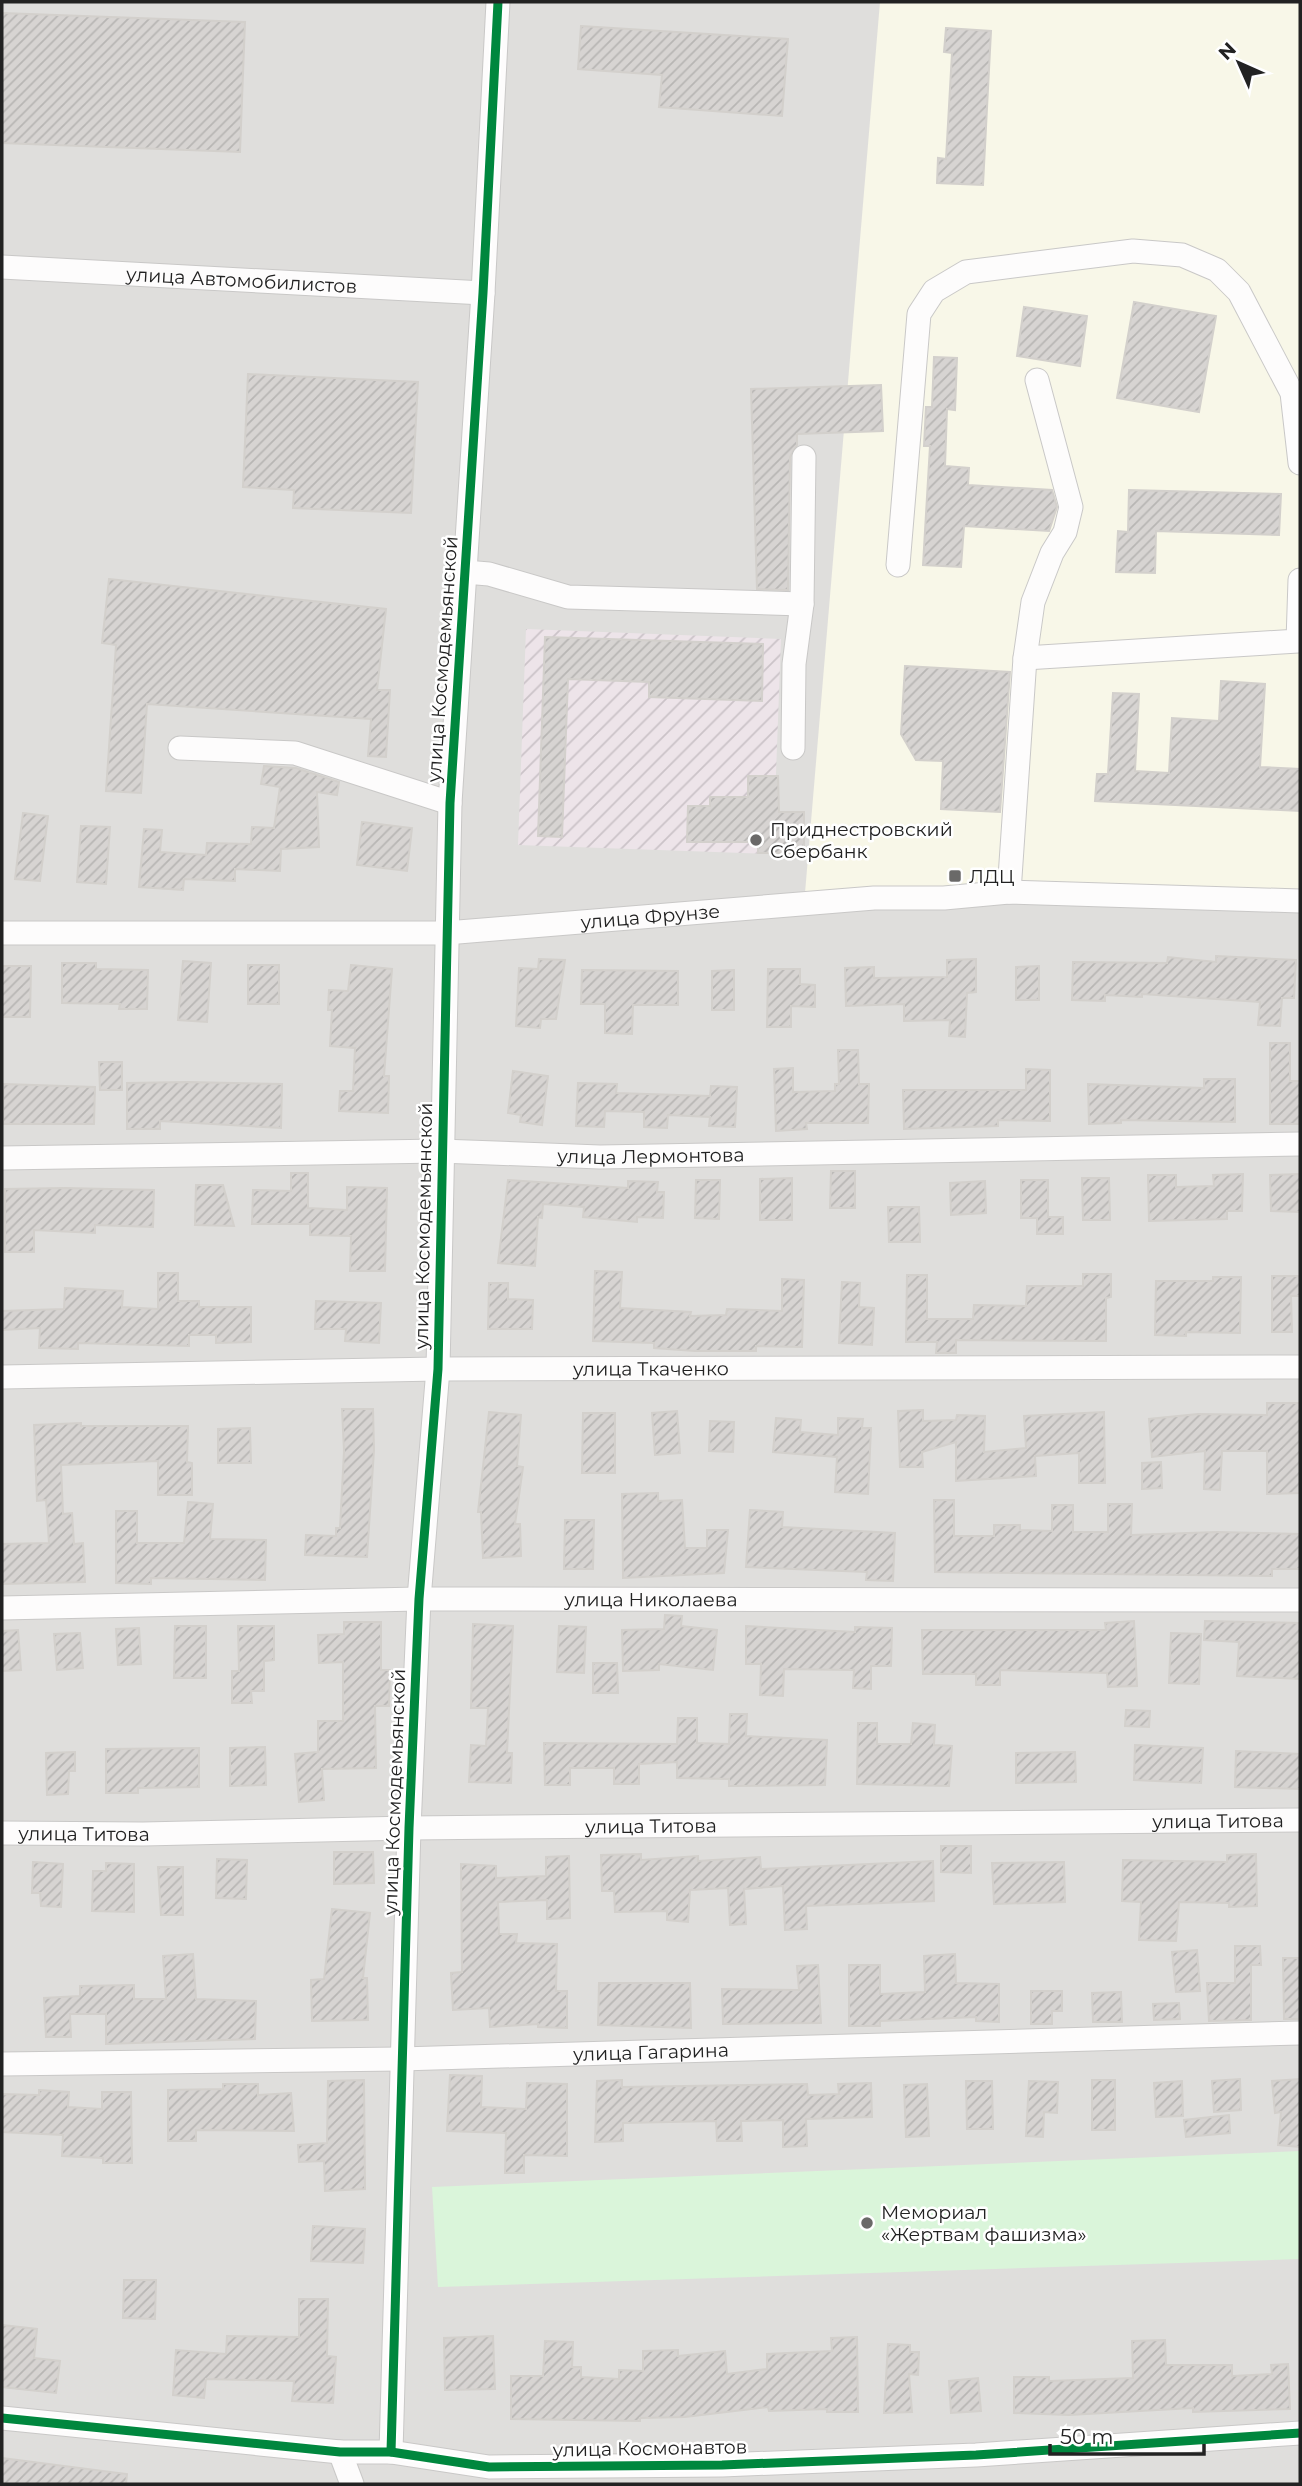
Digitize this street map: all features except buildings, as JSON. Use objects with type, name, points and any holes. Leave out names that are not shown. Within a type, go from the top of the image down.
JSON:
[{"type":"street","name":"улица Космодемьянской","points":[[391,2452],[409,1828],[419,1599],[438,1369],[440,1151],[450,803],[483,293],[498,2]]},
{"type":"street","points":[[898,565],[919,314],[934,291],[966,272],[1133,251],[1182,255],[1217,270],[1239,292],[1292,393],[1300,463]]},
{"type":"street","name":"улица Автомобилистов","points":[[2,267],[483,293]]},
{"type":"street","points":[[1009,891],[1025,658],[1039,580],[1065,532],[1071,507],[1037,380]]},
{"type":"street","points":[[793,748],[794,664],[802,604],[804,457]]},
{"type":"street","points":[[465,572],[489,574],[568,597],[802,604]]},
{"type":"street","points":[[1025,658],[1298,641],[1300,580]]},
{"type":"street","points":[[180,748],[295,753],[450,803]]},
{"type":"street","name":"улица Фрунзе","points":[[2,933],[446,933],[874,898],[944,898],[1009,891],[1300,901]]},
{"type":"street","name":"улица Лермонтова","points":[[2,1158],[440,1151],[600,1157],[1300,1144]]},
{"type":"street","name":"улица Ткаченко","points":[[2,1377],[438,1369],[1300,1367]]},
{"type":"street","name":"улица Николаева","points":[[2,1608],[419,1599],[1300,1600]]},
{"type":"street","name":"улица Титова","points":[[2,1833],[143,1834],[409,1828],[1300,1820]]},
{"type":"street","name":"улица Гагарина","points":[[2,2064],[401,2059],[1300,2034]]},
{"type":"street","name":"улица Космонавтов","points":[[2,2418],[340,2452],[391,2452],[489,2467],[722,2465],[976,2455],[1300,2433]]},
{"type":"street","points":[[340,2452],[352,2484]]},
{"type":"street","points":[[489,2467],[508,2484]]},
{"type":"shaded area","points":[[2,2],[1230,2],[1300,152],[1300,2484],[2,2484]]},
{"type":"shaded area","points":[[880,2],[1300,2],[1300,901],[804,905]]},
{"type":"shaded area","points":[[526,629],[781,639],[773,854],[518,845]]},
{"type":"green space","name":"Мемориал «Жертвам фашизма»","points":[[1300,2151],[1300,2259],[438,2287],[432,2187]]},
{"type":"cycle path","points":[[391,2452],[409,1828],[419,1599],[438,1369],[450,803],[483,293],[498,2]]},
{"type":"cycle path","points":[[2,2418],[340,2452],[391,2452],[489,2467],[722,2465],[976,2455],[1300,2433]]},
{"type":"place","name":"Приднестровский Сбербанк","points":[[756,840]]},
{"type":"place","name":"ЛДЦ","points":[[955,876]]},
{"type":"place","name":"Мемориал «Жертвам фашизма»","points":[[867,2223]]}]
